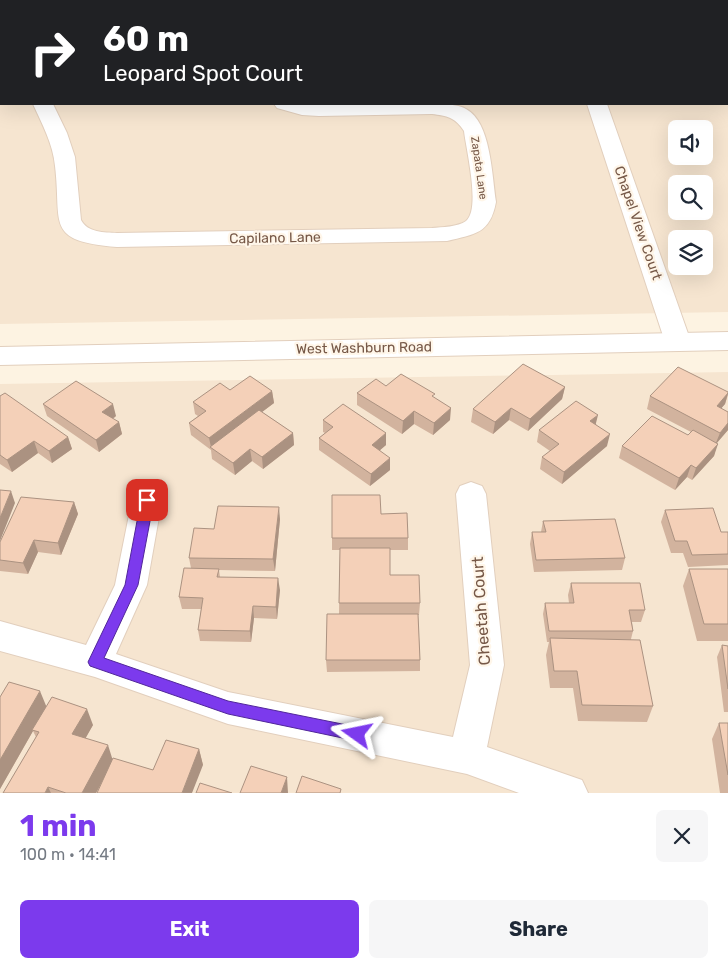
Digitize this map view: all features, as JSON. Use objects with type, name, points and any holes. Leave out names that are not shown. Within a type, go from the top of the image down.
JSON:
[{"type":"street","name":"Capilano Lane","points":[[43,105],[63,150],[67,180],[68,219],[78,233],[89,238],[137,240],[432,235],[447,234],[473,226]]},
{"type":"street","name":"Zapata Lane","points":[[288,105],[302,109],[319,110],[432,108],[458,112],[466,118],[474,131],[485,202],[480,219],[473,226]]},
{"type":"street","name":"Chapel View Court","points":[[597,105],[678,342]]},
{"type":"street","name":"West Washburn Road","points":[[0,356],[728,341]]},
{"type":"street","name":"Cheetah Court","points":[[467,757],[487,665],[471,494]]},
{"type":"street","points":[[95,662],[131,585],[147,500]]},
{"type":"street","points":[[0,636],[95,662],[228,708],[467,757],[569,793]]},
{"type":"shaded area","points":[[0,105],[728,105],[728,312],[0,324]]},
{"type":"shaded area","points":[[728,372],[728,793],[0,793],[0,384]]},
{"type":"building","points":[[523,364],[565,387],[530,419],[511,408],[495,422],[473,409]]},
{"type":"building","points":[[678,367],[728,392],[717,406],[728,412],[728,423],[720,433],[650,396]]},
{"type":"building","points":[[401,374],[435,394],[432,396],[451,408],[434,423],[414,411],[403,421],[357,393],[376,379],[386,386]]},
{"type":"building","points":[[250,376],[272,391],[209,438],[189,423],[206,411],[193,402],[220,383],[230,390]]},
{"type":"building","points":[[76,381],[113,404],[102,412],[119,422],[96,440],[43,404]]},
{"type":"building","points":[[5,393],[68,437],[49,451],[34,441],[7,460],[0,455],[0,396]]},
{"type":"building","points":[[576,401],[598,415],[590,421],[610,434],[564,472],[542,457],[559,444],[539,430]]},
{"type":"building","points":[[343,404],[386,433],[372,445],[390,458],[371,474],[319,438],[333,427],[323,420]]},
{"type":"building","points":[[259,410],[293,433],[262,457],[250,449],[233,463],[210,447]]},
{"type":"building","points":[[652,416],[688,435],[693,430],[718,444],[696,468],[691,465],[679,478],[622,446]]},
{"type":"building","points":[[0,490],[11,491],[0,518]]},
{"type":"building","points":[[332,495],[380,495],[381,514],[407,513],[408,538],[332,538]]},
{"type":"building","points":[[21,497],[74,502],[58,543],[34,540],[23,563],[0,560],[0,542]]},
{"type":"building","points":[[218,506],[279,507],[273,559],[189,558],[194,528],[214,529]]},
{"type":"building","points":[[713,508],[721,532],[728,532],[728,554],[692,555],[687,541],[675,541],[665,510]]},
{"type":"building","points":[[615,519],[625,558],[536,560],[532,532],[546,532],[543,521]]},
{"type":"building","points":[[340,548],[390,548],[390,575],[419,575],[420,603],[339,603]]},
{"type":"building","points":[[184,568],[219,569],[217,577],[278,578],[276,607],[253,606],[250,631],[198,630],[203,598],[179,597]]},
{"type":"building","points":[[689,569],[728,569],[728,624],[704,624]]},
{"type":"building","points":[[571,583],[640,583],[645,610],[629,610],[633,631],[549,631],[545,603],[574,603]]},
{"type":"building","points":[[327,614],[418,614],[420,660],[326,660]]},
{"type":"building","points":[[550,638],[640,640],[653,706],[582,705],[577,671],[554,671]]},
{"type":"building","points":[[722,645],[728,646],[728,689]]},
{"type":"building","points":[[9,682],[40,691],[0,760],[0,697]]},
{"type":"building","points":[[52,697],[87,709],[72,734],[108,745],[82,793],[66,793],[48,787],[45,793],[3,793],[39,732],[32,730]]},
{"type":"building","points":[[719,723],[728,723],[728,775]]},
{"type":"building","points":[[166,740],[199,749],[182,793],[97,793],[113,758],[153,770]]},
{"type":"building","points":[[251,766],[287,777],[281,793],[240,793]]},
{"type":"building","points":[[302,776],[341,789],[340,793],[296,793]]},
{"type":"building","points":[[200,783],[232,793],[196,793]]},
{"type":"route","points":[[147,500],[131,585],[95,662],[228,708],[357,734]]}]
